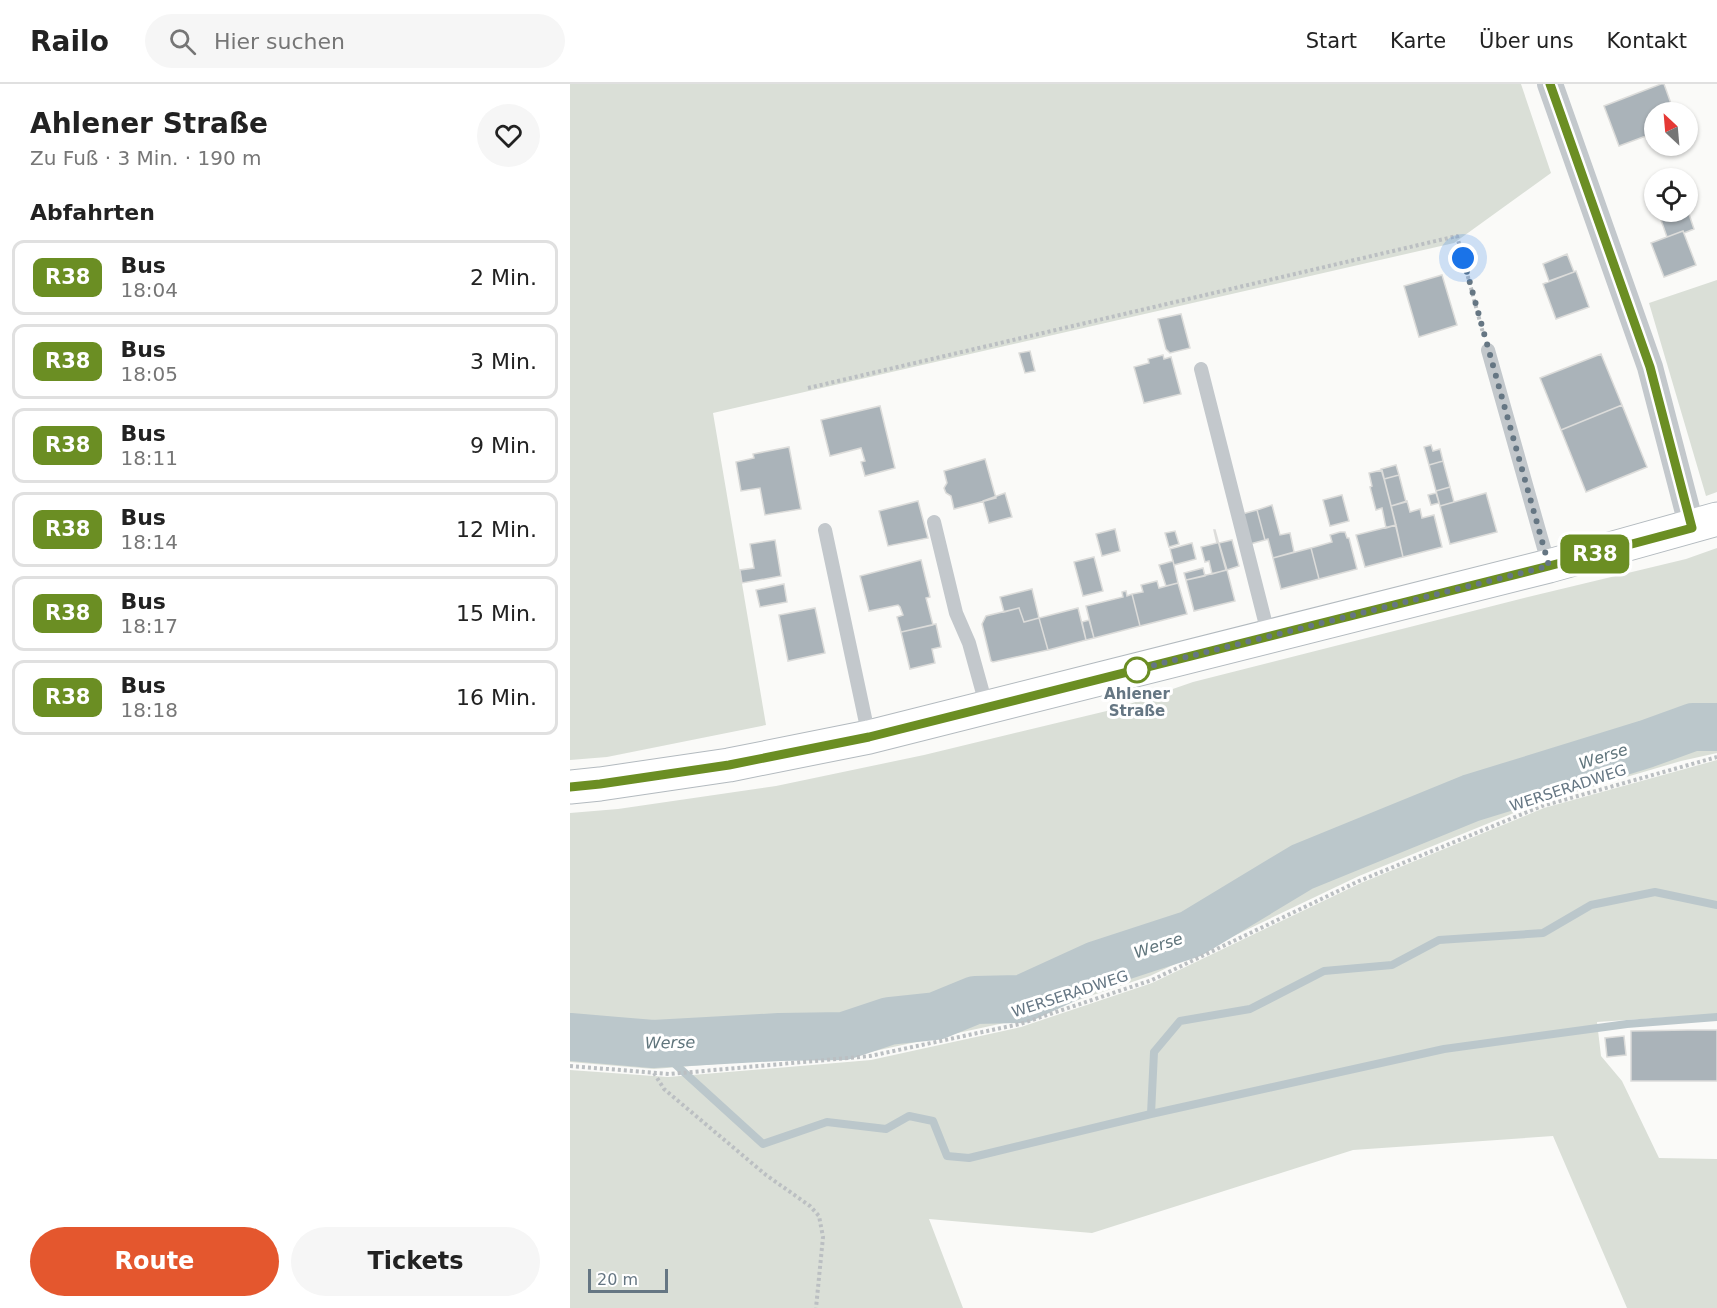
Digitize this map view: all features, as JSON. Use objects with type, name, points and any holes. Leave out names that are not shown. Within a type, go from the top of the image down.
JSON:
[{"type":"main road","points":[[570,787],[729,765],[869,737],[1549,566],[1704,523]]},
{"type":"street","points":[[1550,84],[1704,523]]},
{"type":"lane","points":[[1488,350],[1549,566]]},
{"type":"lane","points":[[1202,369],[1269,637]]},
{"type":"lane","points":[[934,522],[957,613],[969,643],[987,708]]},
{"type":"lane","points":[[825,530],[869,737]]},
{"type":"path","points":[[808,388],[1457,236],[1488,350]]},
{"type":"path","name":"WERSERADWEG","points":[[570,1066],[670,1074],[870,1056],[1020,1024],[1152,980],[1359,880],[1542,806],[1717,757]]},
{"type":"path","points":[[654,1073],[664,1089],[766,1175],[810,1206],[819,1216],[823,1237],[816,1308]]},
{"type":"shaded area","points":[[570,84],[1521,84],[1551,173],[1454,243],[713,413],[766,725],[607,757],[570,760]]},
{"type":"shaded area","points":[[1717,280],[1717,492],[1706,496],[1649,303]]},
{"type":"shaded area","points":[[1717,548],[1717,753],[1681,761],[1541,802],[1359,876],[1150,976],[1018,1020],[870,1052],[654,1069],[570,1062],[570,813],[618,809],[776,786],[924,755],[1115,709],[1193,682],[1686,559]]},
{"type":"shaded area","points":[[1717,760],[1717,1014],[1597,1022],[1601,1056],[1622,1081],[1659,1158],[1717,1159],[1717,1308],[1627,1308],[1553,1136],[1353,1150],[1092,1233],[929,1219],[963,1308],[570,1308],[570,1070],[668,1077],[871,1060],[1021,1027],[1152,983],[1361,883],[1544,808]]},
{"type":"building","points":[[1661,84],[1664,84],[1670,102],[1644,102],[1644,137],[1619,146],[1604,106]]},
{"type":"building","points":[[1662,222],[1692,222],[1694,229],[1667,237]]},
{"type":"building","points":[[1683,231],[1696,265],[1664,277],[1651,243]]},
{"type":"building","points":[[1567,254],[1574,272],[1549,281],[1543,264]]},
{"type":"building","points":[[1576,271],[1589,307],[1556,319],[1543,284]]},
{"type":"building","points":[[1442,275],[1457,325],[1419,337],[1404,286]]},
{"type":"building","points":[[1181,314],[1190,348],[1170,353],[1166,349],[1158,319]]},
{"type":"building","points":[[1030,351],[1035,371],[1025,373],[1019,353]]},
{"type":"building","points":[[1601,354],[1622,405],[1561,430],[1540,378]]},
{"type":"building","points":[[1163,355],[1164,359],[1171,357],[1181,394],[1144,403],[1134,367],[1149,363],[1148,359]]},
{"type":"building","points":[[1622,405],[1647,467],[1586,492],[1561,430]]},
{"type":"building","points":[[880,406],[895,468],[865,476],[861,462],[865,461],[861,448],[830,456],[821,420]]},
{"type":"building","points":[[1431,445],[1433,451],[1440,449],[1443,461],[1429,465],[1424,447]]},
{"type":"building","points":[[789,447],[801,509],[765,515],[760,488],[741,491],[736,462],[754,458],[753,454]]},
{"type":"building","points":[[985,459],[996,498],[954,509],[951,496],[944,488],[947,483],[944,471]]},
{"type":"building","points":[[1443,461],[1450,487],[1436,491],[1429,465]]},
{"type":"building","points":[[1396,465],[1399,475],[1384,479],[1381,469]]},
{"type":"building","points":[[1382,470],[1396,525],[1386,528],[1382,508],[1376,510],[1369,473]]},
{"type":"building","points":[[1399,475],[1406,502],[1391,506],[1384,479]]},
{"type":"building","points":[[1450,487],[1454,502],[1440,506],[1436,491]]},
{"type":"building","points":[[1005,493],[1012,517],[989,523],[983,501]]},
{"type":"building","points":[[1436,493],[1439,503],[1431,505],[1428,495]]},
{"type":"building","points":[[1486,493],[1497,532],[1450,544],[1440,506]]},
{"type":"building","points":[[1342,495],[1349,521],[1330,526],[1323,500]]},
{"type":"building","points":[[918,501],[928,538],[888,546],[879,511]]},
{"type":"building","points":[[1407,501],[1410,512],[1420,509],[1422,518],[1434,515],[1442,547],[1403,557],[1391,506]]},
{"type":"building","points":[[1272,505],[1280,535],[1290,533],[1294,552],[1273,558],[1268,539],[1265,540],[1257,510]]},
{"type":"building","points":[[1257,510],[1265,540],[1250,544],[1242,514]]},
{"type":"building","points":[[1396,525],[1403,557],[1365,567],[1356,535]]},
{"type":"building","points":[[1115,529],[1120,551],[1102,556],[1096,534]]},
{"type":"building","points":[[1214,530],[1226,570],[1212,574],[1209,561],[1205,562],[1201,547],[1217,543]]},
{"type":"building","points":[[1175,531],[1179,544],[1169,547],[1165,533]]},
{"type":"building","points":[[1345,532],[1349,538],[1357,569],[1319,579],[1311,548],[1332,542],[1330,535]]},
{"type":"building","points":[[775,540],[781,576],[742,583],[740,570],[754,568],[750,544]]},
{"type":"building","points":[[1232,540],[1239,566],[1227,570],[1219,543]]},
{"type":"building","points":[[1192,543],[1196,559],[1174,565],[1170,549]]},
{"type":"building","points":[[1311,548],[1319,579],[1281,589],[1273,558]]},
{"type":"building","points":[[1094,557],[1103,591],[1083,596],[1074,562]]},
{"type":"building","points":[[921,560],[930,597],[926,598],[933,625],[901,632],[897,617],[903,615],[900,607],[898,605],[869,611],[860,576]]},
{"type":"building","points":[[1173,561],[1178,583],[1166,586],[1159,565]]},
{"type":"building","points":[[1203,568],[1205,576],[1186,580],[1184,573]]},
{"type":"building","points":[[1227,570],[1235,601],[1194,611],[1186,580]]},
{"type":"building","points":[[1157,581],[1159,588],[1178,583],[1187,614],[1140,626],[1132,594],[1143,592],[1141,585]]},
{"type":"building","points":[[784,584],[787,602],[760,607],[756,590]]},
{"type":"building","points":[[1032,589],[1039,618],[1024,622],[1019,608],[1004,612],[1000,597]]},
{"type":"building","points":[[1126,591],[1127,596],[1132,594],[1140,626],[1094,638],[1086,606],[1123,597],[1122,592]]},
{"type":"building","points":[[815,608],[825,653],[788,661],[779,615]]},
{"type":"building","points":[[1019,608],[1024,622],[1039,618],[1048,650],[991,661],[982,624],[986,616]]},
{"type":"building","points":[[1078,608],[1086,640],[1048,650],[1039,618]]},
{"type":"building","points":[[1089,620],[1094,638],[1086,640],[1082,622]]},
{"type":"building","points":[[936,624],[941,647],[932,649],[935,663],[910,669],[901,632]]},
{"type":"building","points":[[1717,1030],[1717,1081],[1631,1081],[1631,1031]]},
{"type":"building","points":[[1624,1036],[1626,1055],[1607,1057],[1605,1038]]},
{"type":"waterway","name":"Werse","points":[[570,1037],[653,1044],[844,1036],[889,1021],[936,1016],[975,1000],[1022,999],[1096,965],[1191,934],[1302,867],[1471,798],[1646,744],[1693,727],[1717,727]]},
{"type":"waterway","points":[[653,1044],[763,1144],[827,1122],[886,1129],[909,1116],[933,1121],[947,1156],[969,1158],[1151,1114],[1154,1052],[1180,1021],[1250,1009],[1324,971],[1392,965],[1439,940],[1543,933],[1591,905],[1655,892],[1717,905]]},
{"type":"waterway","points":[[1151,1114],[1444,1049],[1627,1024],[1717,1017]]},
{"type":"bus line","name":"R38","points":[[570,787],[729,765],[869,737],[1692,528],[1650,367],[1550,84]]},
{"type":"place","name":"Ahlener Straße","points":[[1137,670]]},
{"type":"route","points":[[1137,670],[1135,670],[1549,566],[1463,258]]}]
